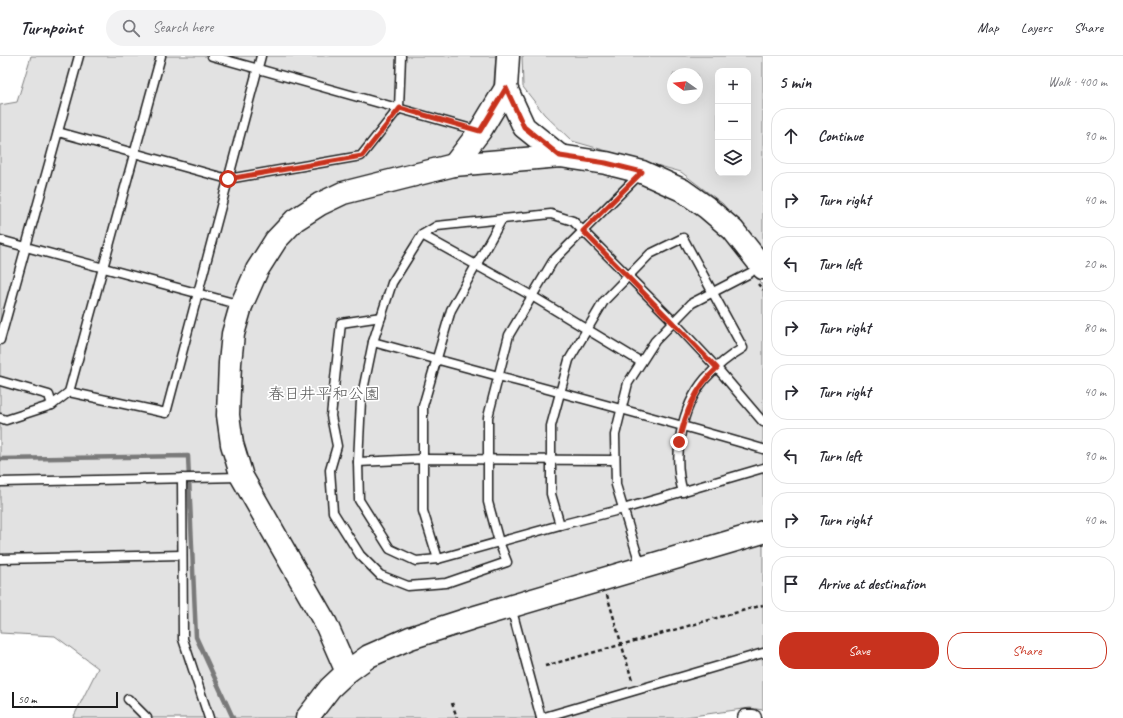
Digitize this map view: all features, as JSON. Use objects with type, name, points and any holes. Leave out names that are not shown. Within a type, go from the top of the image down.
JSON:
[{"type":"street","points":[[454,165],[480,131],[506,88],[508,56]]},
{"type":"street","points":[[506,88],[524,127],[560,156]]},
{"type":"street","points":[[347,672],[326,624],[242,477],[232,444],[228,390],[233,334],[241,306],[257,270],[276,240],[302,216],[320,204],[343,193],[454,165],[560,156],[606,163],[642,172],[682,190],[706,207],[733,230],[756,270]]},
{"type":"street","points":[[307,718],[330,688],[347,672],[369,656],[410,638],[511,606],[763,532]]},
{"type":"street","points":[[746,718],[753,718]]},
{"type":"lane","points":[[0,340],[79,56]]},
{"type":"lane","points":[[0,418],[6,420],[52,405],[69,392],[162,56]]},
{"type":"lane","points":[[212,56],[480,131]]},
{"type":"lane","points":[[69,392],[166,413],[261,56]]},
{"type":"lane","points":[[58,132],[228,179],[362,156],[400,108],[401,56]]},
{"type":"lane","points":[[381,317],[341,323],[331,416],[337,446],[330,470],[333,512],[360,554],[380,575],[408,586],[446,584],[507,562],[499,542],[488,502],[488,417],[497,376],[509,335],[553,261],[642,172]]},
{"type":"lane","points":[[763,422],[717,368],[674,322],[573,221],[551,214],[437,226],[422,235],[392,283],[373,342],[361,400],[358,462],[359,500],[390,549],[416,561],[438,559],[623,509],[763,468]]},
{"type":"lane","points":[[438,559],[423,511],[423,406],[451,310],[502,219]]},
{"type":"lane","points":[[422,235],[532,296],[585,330],[641,362]]},
{"type":"lane","points":[[560,525],[551,494],[551,426],[561,394],[569,360],[585,330],[604,301],[650,254],[683,238],[714,292],[743,348],[729,356],[705,379],[689,407],[679,442],[679,478],[683,492]]},
{"type":"lane","points":[[0,240],[241,306]]},
{"type":"lane","points":[[642,568],[616,485],[614,435],[628,383],[655,341],[692,303],[756,270]]},
{"type":"lane","points":[[373,342],[561,394],[622,409],[763,449]]},
{"type":"lane","points":[[0,381],[49,395],[52,405]]},
{"type":"lane","points":[[358,462],[422,459],[615,460]]},
{"type":"lane","points":[[0,482],[242,477]]},
{"type":"lane","points":[[182,478],[183,639],[209,718]]},
{"type":"lane","points":[[0,559],[182,555]]},
{"type":"lane","points":[[511,606],[541,718],[763,653]]},
{"type":"lane","points":[[128,699],[147,718]]},
{"type":"path","points":[[756,270],[763,290]]},
{"type":"path","points":[[606,590],[635,690]]},
{"type":"path","points":[[545,666],[763,605]]},
{"type":"path","points":[[452,703],[457,718]]},
{"type":"green space","name":"春日井平和公園","points":[[31,56],[496,56],[493,93],[517,134],[599,170],[645,181],[679,198],[721,231],[763,286],[763,710],[750,708],[678,718],[73,718],[98,668],[55,636],[0,633],[0,105],[17,102]]},
{"type":"green space","points":[[522,56],[763,56],[763,256],[723,204],[681,172],[572,141],[544,114],[523,87]]},
{"type":"waterway","points":[[0,459],[188,456],[196,637],[233,718]]},
{"type":"route","points":[[228,179],[362,156],[400,108],[480,131],[506,88],[524,127],[560,156],[606,163],[642,172],[583,231],[674,322],[717,368],[705,379],[689,407],[679,442]]}]
